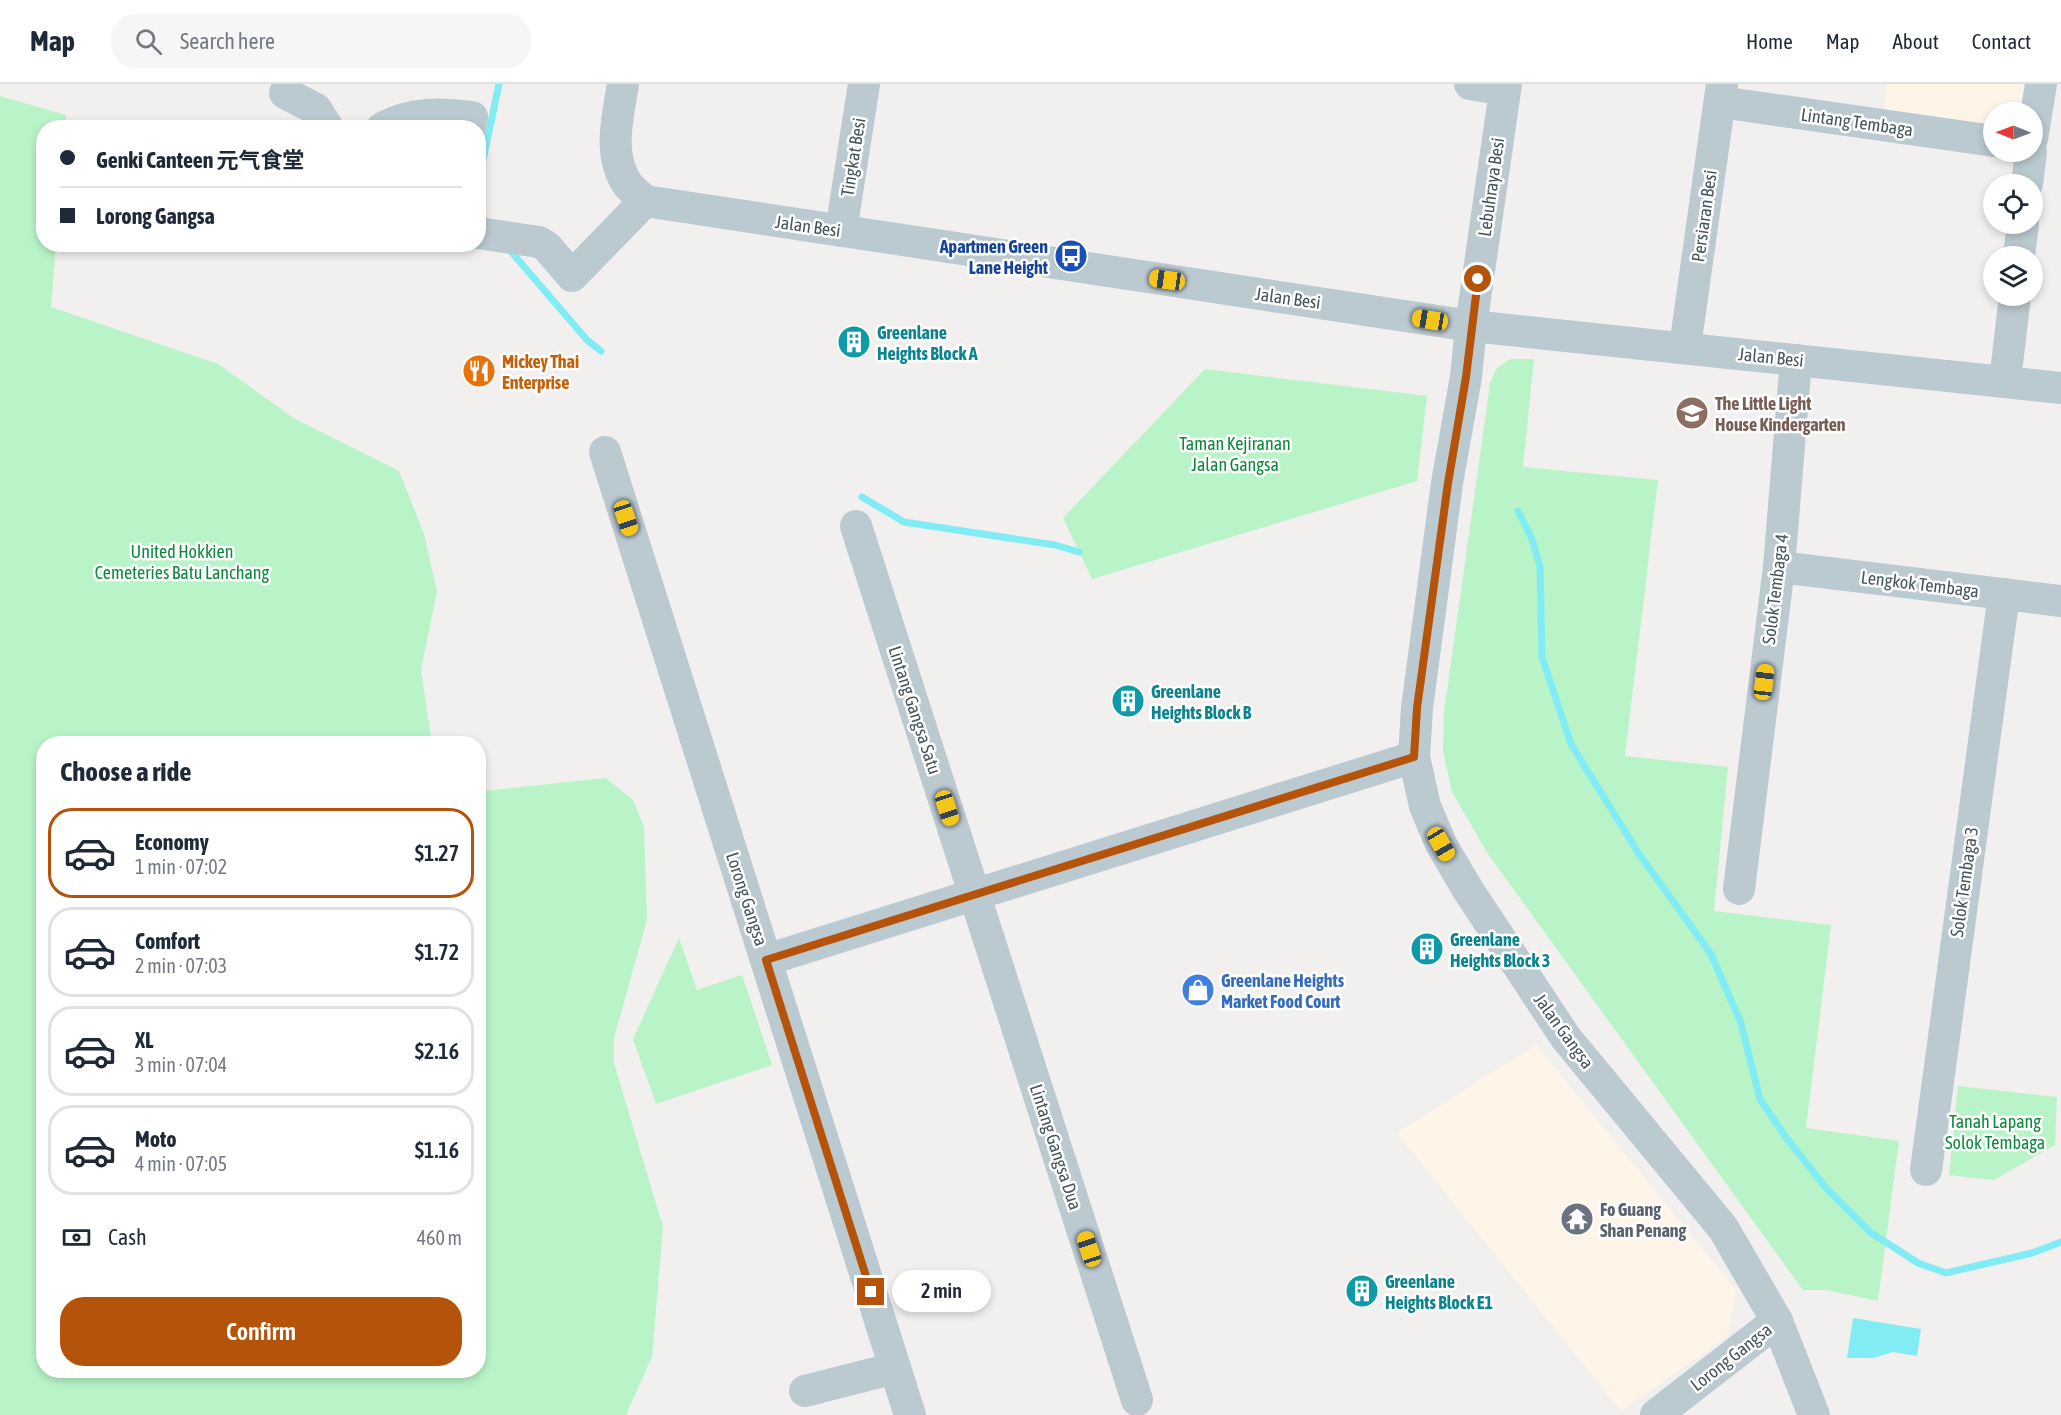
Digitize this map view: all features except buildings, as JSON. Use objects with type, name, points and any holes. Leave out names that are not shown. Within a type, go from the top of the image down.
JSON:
[{"type":"street","points":[[486,234],[539,242],[547,247],[572,276],[645,201],[628,185],[615,152],[623,84]]},
{"type":"street","name":"Tingkat Besi","points":[[841,231],[864,84]]},
{"type":"street","points":[[1470,84],[1506,87]]},
{"type":"street","points":[[2038,102],[2041,84]]},
{"type":"street","name":"Lebuhraya Besi","points":[[1471,326],[1506,87]]},
{"type":"street","points":[[285,93],[316,109],[323,120]]},
{"type":"street","name":"Lintang Tembaga","points":[[1721,93],[1763,96],[1983,139]]},
{"type":"street","name":"Persiaran Besi","points":[[1685,347],[1721,93]]},
{"type":"street","points":[[406,120],[424,114],[442,113],[472,117],[471,120]]},
{"type":"street","name":"Jalan Besi","points":[[645,201],[1471,326],[2061,388]]},
{"type":"street","points":[[2006,381],[2014,306]]},
{"type":"street","name":"Jalan Gangsa","points":[[1471,326],[1466,377],[1448,483],[1417,708],[1414,757],[1425,806],[1441,844],[1468,890],[1566,1038],[1723,1228],[1777,1321],[1814,1415]]},
{"type":"street","name":"Solok Tembaga 4","points":[[1739,889],[1779,567],[1796,360]]},
{"type":"street","name":"Lorong Gangsa","points":[[605,452],[910,1415]]},
{"type":"street","name":"Lintang Gangsa Satu","points":[[856,526],[975,894]]},
{"type":"street","name":"Lengkok Tembaga","points":[[1779,567],[2061,601]]},
{"type":"street","name":"Solok Tembaga 3","points":[[1926,1170],[2004,594]]},
{"type":"street","points":[[766,960],[1414,757]]},
{"type":"street","name":"Lintang Gangsa Dua","points":[[975,894],[1137,1400]]},
{"type":"street","name":"Lorong Gangsa","points":[[1656,1415],[1777,1321]]},
{"type":"street","points":[[805,1391],[895,1368]]},
{"type":"shaded area","points":[[1887,84],[2041,84],[2035,102],[1983,102],[1983,140],[1881,125]]},
{"type":"shaded area","points":[[1536,1045],[1736,1290],[1728,1336],[1621,1411],[1397,1133]]},
{"type":"green space","name":"United Hokkien Cemeteries Batu Lanchang","points":[[0,96],[66,115],[66,120],[36,120],[36,252],[55,252],[51,307],[218,364],[295,419],[399,471],[424,534],[437,591],[421,670],[431,736],[36,736],[36,1378],[486,1378],[486,791],[606,778],[633,800],[644,827],[647,920],[614,1038],[614,1063],[663,1227],[652,1357],[626,1415],[0,1415]]},
{"type":"green space","points":[[1510,359],[1534,359],[1523,467],[1658,480],[1625,756],[1728,767],[1714,911],[1831,925],[1806,1128],[1899,1141],[1878,1301],[1826,1290],[1803,1290],[1488,854],[1452,792],[1443,751],[1444,712],[1490,384],[1496,369]]},
{"type":"green space","name":"Taman Kejiranan Jalan Gangsa","points":[[1205,369],[1427,396],[1417,481],[1092,579],[1063,518]]},
{"type":"green space","points":[[679,938],[697,990],[742,975],[772,1065],[656,1104],[633,1039]]},
{"type":"green space","name":"Tanah Lapang Solok Tembaga","points":[[1958,1086],[2057,1097],[2055,1145],[1994,1180],[1949,1175]]},
{"type":"water","points":[[1853,1318],[1921,1329],[1917,1356],[1893,1352],[1874,1358],[1847,1358]]},
{"type":"waterway","points":[[486,145],[499,84]]},
{"type":"waterway","points":[[508,248],[587,340],[601,351]]},
{"type":"waterway","points":[[862,497],[904,522],[1055,545],[1079,552]]},
{"type":"waterway","points":[[1518,511],[1532,539],[1540,567],[1542,657],[1571,744],[1639,854],[1711,954],[1741,1023],[1760,1099],[1785,1136],[1826,1188],[1870,1232],[1918,1263],[1946,1273],[2032,1253],[2061,1242]]},
{"type":"place","name":"Apartmen Green Lane Height","points":[[1071,256]]},
{"type":"place","name":"Greenlane Heights Block A","points":[[854,342]]},
{"type":"place","name":"Mickey Thai Enterprise","points":[[479,371]]},
{"type":"place","name":"The Little Light House Kindergarten","points":[[1692,413]]},
{"type":"place","name":"Greenlane Heights Block B","points":[[1128,701]]},
{"type":"place","name":"Greenlane Heights Block 3","points":[[1427,949]]},
{"type":"place","name":"Greenlane Heights Market Food Court","points":[[1198,990]]},
{"type":"place","name":"Fo Guang Shan Penang","points":[[1577,1219]]},
{"type":"place","name":"Greenlane Heights Block E1","points":[[1362,1291]]},
{"type":"route","points":[[871,1292],[766,960],[1414,757],[1417,708],[1448,483],[1466,377],[1478,279]]}]
